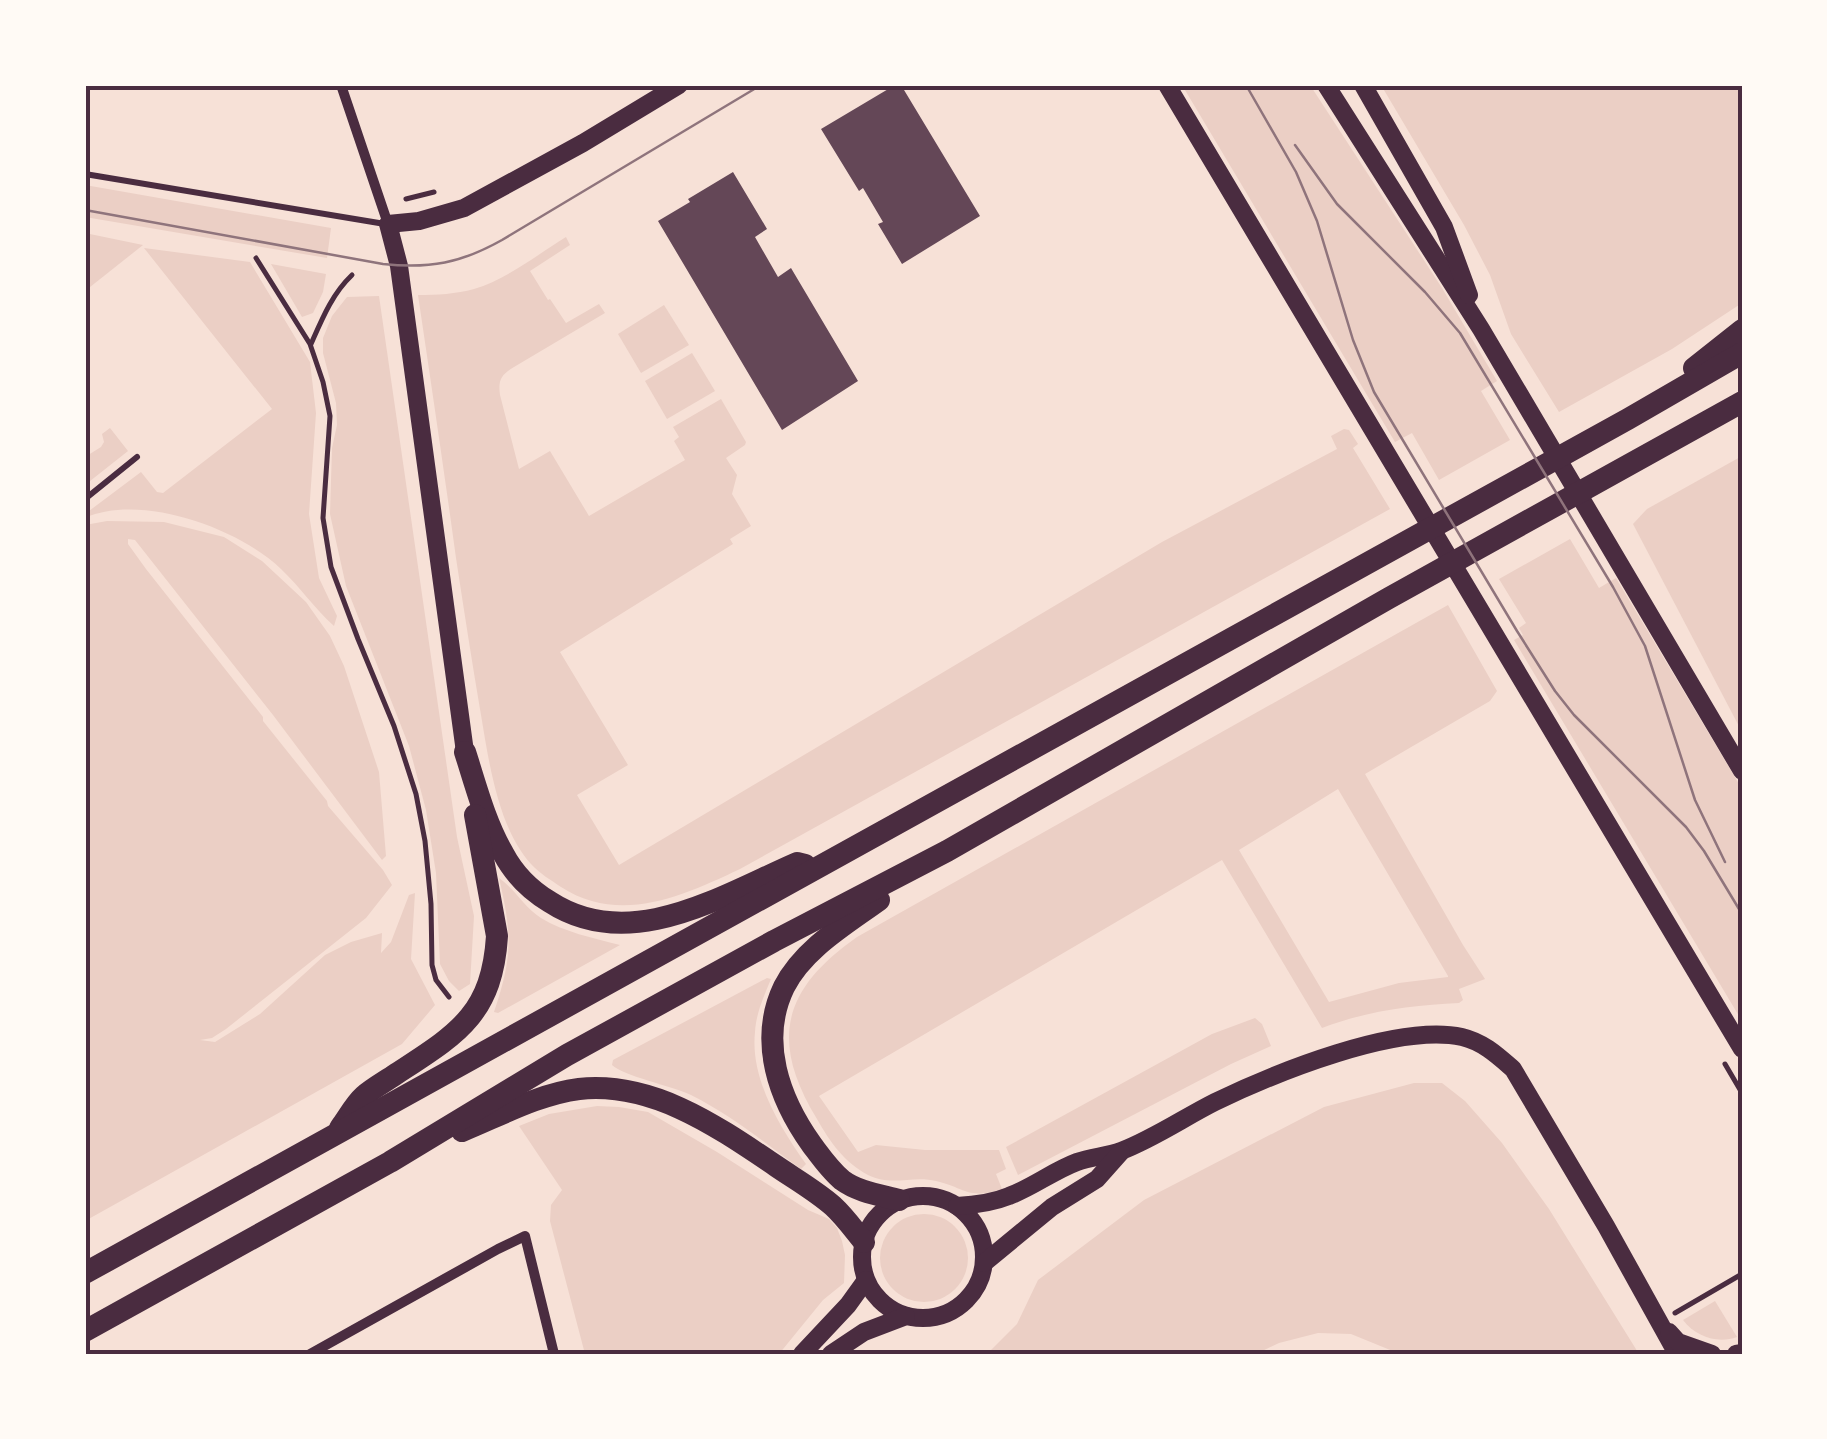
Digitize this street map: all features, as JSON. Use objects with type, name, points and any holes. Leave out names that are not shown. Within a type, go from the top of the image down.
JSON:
[{"type":"highway","points":[[1628,418],[1742,330]]},
{"type":"highway","points":[[85,1272],[1742,353]]},
{"type":"highway","points":[[85,1331],[390,1162],[602,1036],[947,851],[1389,598],[1737,406]]},
{"type":"highway","points":[[464,752],[493,834],[514,871],[537,894],[576,916],[599,922],[652,921],[689,910],[796,863],[818,867]]},
{"type":"highway","points":[[336,1135],[363,1097],[440,1045],[478,1008],[488,990],[497,936],[464,752]]},
{"type":"highway","points":[[899,1200],[844,1182],[808,1140],[777,1076],[771,1037],[773,1020],[786,984],[826,940],[947,851]]},
{"type":"highway","points":[[390,1162],[559,1093],[580,1089],[630,1091],[671,1104],[746,1146],[834,1207],[864,1242]]},
{"type":"main road","points":[[464,752],[400,266],[388,224],[419,221],[464,208],[680,85]]},
{"type":"main road","points":[[1166,85],[1742,1048]]},
{"type":"main road","points":[[1326,85],[1481,329],[1742,771]]},
{"type":"main road","points":[[1363,85],[1444,227],[1481,329]]},
{"type":"main road","points":[[957,1206],[977,1228],[983,1245],[984,1263],[971,1296],[942,1316],[906,1316],[890,1308],[866,1280],[862,1261],[868,1228],[899,1200],[928,1196],[957,1206],[981,1204],[1009,1196],[1078,1162],[1121,1151],[1254,1084],[1340,1054],[1400,1037],[1442,1035],[1467,1039],[1494,1052],[1513,1069],[1676,1354]]},
{"type":"main road","points":[[984,1263],[1052,1207],[1097,1179],[1121,1151]]},
{"type":"main road","points":[[802,1354],[866,1280]]},
{"type":"main road","points":[[832,1354],[864,1332],[906,1316]]},
{"type":"main road","points":[[1659,1322],[1678,1342],[1712,1354]]},
{"type":"street","points":[[341,85],[388,224]]},
{"type":"street","points":[[310,1354],[525,1236],[554,1354]]},
{"type":"lane","points":[[85,174],[388,224]]},
{"type":"lane","points":[[85,499],[138,457]]},
{"type":"path","points":[[380,201],[438,192]]},
{"type":"path","points":[[256,258],[310,344],[323,382],[330,416],[323,518],[331,567],[394,726],[416,794],[431,904],[432,965],[436,980],[449,997]]},
{"type":"path","points":[[310,344],[328,305],[352,274]]},
{"type":"path","points":[[1659,1322],[1742,1274]]},
{"type":"shaded area","points":[[1182,85],[1310,85],[1442,288],[1497,381],[1481,391],[1510,440],[1439,480],[1412,433],[1395,442]]},
{"type":"shaded area","points":[[1381,85],[1742,85],[1742,303],[1672,349],[1559,412],[1511,334],[1490,275],[1464,225]]},
{"type":"shaded area","points":[[85,185],[331,228],[327,258],[85,217]]},
{"type":"shaded area","points":[[85,233],[143,245],[85,291]]},
{"type":"shaded area","points":[[566,237],[570,245],[530,271],[566,323],[599,304],[605,313],[501,378],[500,395],[519,469],[550,451],[589,516],[685,460],[674,441],[679,437],[673,427],[721,399],[746,442],[726,458],[737,475],[732,494],[751,526],[730,539],[733,544],[560,652],[628,765],[577,795],[619,865],[1162,542],[1337,449],[1331,436],[1344,429],[1358,444],[1353,448],[1390,509],[740,869],[696,889],[651,902],[606,904],[583,898],[531,864],[510,832],[497,794],[468,636],[418,295],[460,292],[486,285]]},
{"type":"shaded area","points":[[144,248],[250,262],[310,362],[316,413],[309,514],[319,578],[337,616],[334,626],[263,554],[215,528],[160,512],[108,511],[85,518],[85,514],[141,472],[157,492],[163,493],[272,409]]},
{"type":"shaded area","points":[[271,264],[326,274],[313,313],[302,317]]},
{"type":"shaded area","points":[[379,296],[457,837],[474,916],[470,984],[459,991],[440,964],[436,873],[426,810],[409,746],[346,586],[330,514],[332,448],[337,425],[323,338],[332,316],[347,297]]},
{"type":"shaded area","points":[[664,305],[689,345],[641,373],[618,334]]},
{"type":"shaded area","points":[[692,353],[715,391],[667,419],[645,381]]},
{"type":"shaded area","points":[[110,428],[128,451],[85,485],[85,457],[101,447],[102,434]]},
{"type":"shaded area","points":[[1742,456],[1742,732],[1633,524],[1647,509]]},
{"type":"shaded area","points":[[107,521],[164,522],[224,537],[262,561],[306,602],[330,636],[344,666],[379,772],[386,856],[382,860],[135,540],[128,539],[146,569],[392,885],[366,918],[226,1029],[200,1040],[215,1042],[260,1014],[325,955],[351,942],[382,933],[381,953],[391,942],[409,895],[415,893],[411,959],[435,1005],[402,1044],[85,1221],[85,525]]},
{"type":"shaded area","points":[[1570,539],[1599,588],[1616,578],[1742,789],[1742,1021],[1514,640],[1523,635],[1519,628],[1526,623],[1499,579]]},
{"type":"shaded area","points":[[1448,605],[1497,691],[1490,701],[1365,774],[1485,979],[1459,989],[1463,1000],[1459,1003],[1390,1010],[1322,1028],[1222,860],[819,1096],[858,1152],[876,1145],[925,1150],[999,1150],[1006,1169],[996,1174],[1002,1189],[974,1193],[927,1180],[894,1181],[868,1175],[845,1158],[817,1119],[793,1065],[791,1018],[813,976],[857,937]],"holes":[[[1338,789],[1448,977],[1399,983],[1329,1002],[1239,850]]]},
{"type":"shaded area","points":[[499,878],[541,918],[569,931],[620,945],[494,1012],[505,975],[508,945]]},
{"type":"shaded area","points":[[771,979],[756,1025],[757,1067],[777,1118],[806,1164],[801,1169],[706,1103],[612,1065],[613,1060]]},
{"type":"shaded area","points":[[1255,1018],[1262,1024],[1271,1046],[1018,1175],[1006,1147],[1212,1034]]},
{"type":"shaded area","points":[[1414,1083],[1442,1083],[1465,1101],[1502,1143],[1549,1209],[1639,1354],[1400,1354],[1351,1334],[1318,1333],[1279,1343],[1256,1354],[987,1354],[1017,1324],[1038,1280],[1144,1200],[1324,1107]]},
{"type":"shaded area","points":[[597,1106],[648,1112],[829,1219],[837,1228],[845,1255],[844,1283],[823,1300],[779,1354],[585,1354],[550,1221],[551,1205],[562,1190],[519,1126],[549,1114]]},
{"type":"shaded area","points":[[924,1214],[955,1227],[968,1258],[955,1289],[924,1302],[893,1289],[880,1258],[893,1227]]},
{"type":"shaded area","points":[[1715,1301],[1737,1337],[1708,1338],[1683,1320]]},
{"type":"building","points":[[901,85],[980,216],[902,264],[878,224],[883,222],[863,188],[859,191],[821,129]]},
{"type":"building","points":[[733,172],[767,229],[755,237],[778,277],[791,268],[858,381],[782,430],[658,221]]},
{"type":"tram line","points":[[85,210],[383,264],[416,266],[445,262],[502,240],[761,85]]},
{"type":"tram line","points":[[1246,85],[1296,172],[1317,221],[1353,340],[1374,392],[1555,691],[1686,827],[1742,914]]},
{"type":"tram line","points":[[1295,145],[1337,204],[1460,333],[1613,587],[1645,646],[1695,800],[1725,862]]}]
